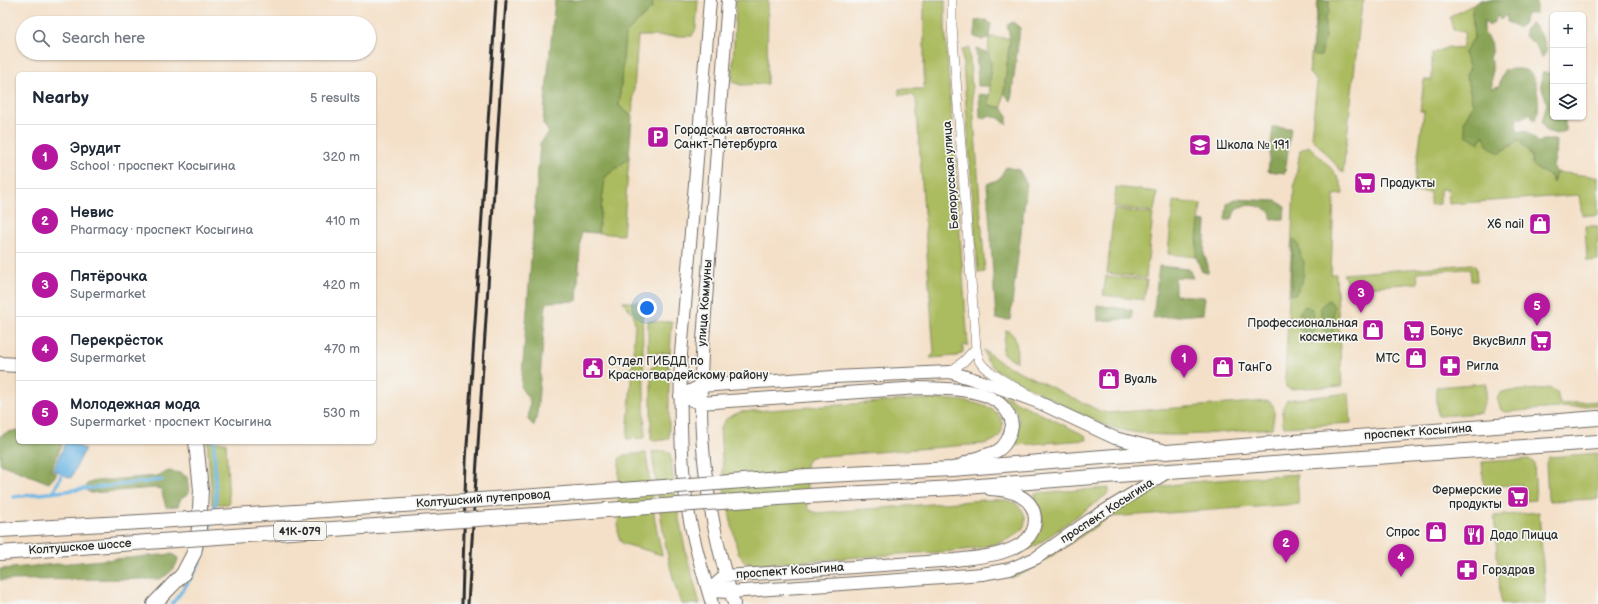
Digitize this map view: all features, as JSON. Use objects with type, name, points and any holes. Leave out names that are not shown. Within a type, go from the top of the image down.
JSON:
[{"type":"main road","name":"улица Коммуны","points":[[710,0],[681,354],[680,396],[686,492],[694,539],[712,604]]},
{"type":"main road","name":"улица Коммуны","points":[[728,0],[700,403],[706,489],[714,532],[734,604]]},
{"type":"main road","points":[[0,364],[16,365]]},
{"type":"main road","name":"проспект Косыгина","points":[[680,396],[700,386],[833,377],[950,372],[992,385],[1038,402],[1115,438],[1167,451]]},
{"type":"main road","name":"проспект Косыгина","points":[[680,396],[700,403],[919,388],[950,389],[973,392],[991,398],[1002,405],[1008,413],[1012,423],[1010,435],[1005,444],[996,451],[952,469]]},
{"type":"main road","name":"проспект Косыгина","points":[[807,476],[952,469],[1598,418]]},
{"type":"main road","name":"проспект Косыгина","points":[[808,496],[954,488],[1169,471],[1598,442]]},
{"type":"main road","points":[[154,604],[183,574],[194,553],[199,528],[201,490],[196,444]]},
{"type":"main road","name":"проспект Косыгина","points":[[708,591],[730,592],[982,574],[1010,568],[1036,558],[1090,520],[1169,471]]},
{"type":"main road","name":"Колтушский путепровод","points":[[158,521],[480,500],[807,476]]},
{"type":"main road","name":"проспект Косыгина","points":[[708,591],[725,576],[955,560],[982,556],[1007,551],[1025,541],[1033,532],[1035,522],[1034,510],[1030,502],[1015,493],[996,489],[954,488]]},
{"type":"main road","name":"Колтушский путепровод","points":[[161,541],[808,496]]},
{"type":"main road","name":"Колтушское шоссе","points":[[0,530],[158,521]]},
{"type":"main road","name":"Колтушское шоссе","points":[[0,553],[161,541]]},
{"type":"street","name":"Белорусская улица","points":[[952,0],[952,25],[976,348],[979,360],[986,370],[1022,389],[1038,402]]},
{"type":"street","points":[[950,372],[964,361],[976,348]]},
{"type":"green space","points":[[555,0],[653,0],[652,8],[625,34],[619,106],[632,116],[629,158],[605,177],[598,233],[581,232],[577,301],[549,302],[546,305],[537,415],[534,426],[528,420],[530,401],[521,388],[540,143],[549,133],[543,123]]},
{"type":"green space","points":[[653,0],[698,0],[696,29],[692,36],[638,36],[632,116],[619,106],[625,34],[652,8]]},
{"type":"green space","points":[[736,0],[768,0],[767,84],[741,85],[732,82]]},
{"type":"green space","points":[[924,0],[945,0],[945,26],[968,345],[963,346],[963,352],[957,356],[930,358],[934,353],[916,99],[912,95],[899,95],[899,89],[924,89]]},
{"type":"green space","points":[[1318,0],[1364,0],[1361,11],[1343,173],[1311,137],[1317,82],[1309,73]]},
{"type":"green space","points":[[1318,0],[1329,0],[1329,12],[1325,17],[1325,37],[1321,56],[1315,56],[1312,53]]},
{"type":"green space","points":[[1480,0],[1536,0],[1536,14],[1526,14],[1523,24],[1517,28],[1507,22],[1507,15],[1500,20],[1498,15],[1494,22],[1489,26],[1484,20],[1484,33],[1492,44],[1492,51],[1489,58],[1492,61],[1492,88],[1499,86],[1504,70],[1511,69],[1525,70],[1531,74],[1536,84],[1538,112],[1536,118],[1534,121],[1530,113],[1523,118],[1517,118],[1516,126],[1519,132],[1526,130],[1539,143],[1543,140],[1556,140],[1553,166],[1556,172],[1553,183],[1551,176],[1538,170],[1532,164],[1530,153],[1518,139],[1500,154],[1487,145],[1484,135],[1479,143],[1466,135],[1464,121],[1473,105],[1466,75],[1470,69],[1464,53],[1474,38],[1472,12],[1474,4]]},
{"type":"green space","points":[[1474,4],[1472,12],[1474,38],[1464,53],[1470,69],[1466,75],[1473,105],[1464,121],[1505,148],[1514,145],[1518,139],[1530,153],[1532,164],[1538,170],[1551,176],[1553,182],[1556,172],[1598,177],[1598,215],[1582,215],[1579,195],[1449,204],[1448,189],[1440,189],[1440,204],[1430,205],[1430,192],[1413,192],[1424,111],[1420,111],[1424,80],[1432,80],[1432,54],[1448,47],[1462,49],[1465,32],[1453,30],[1450,17]]},
{"type":"green space","points":[[987,20],[991,24],[989,37],[982,40],[975,37],[975,21]]},
{"type":"green space","points":[[1013,22],[1020,28],[1011,101],[1004,93],[1010,38],[1007,25]]},
{"type":"green space","points":[[1531,23],[1545,44],[1546,52],[1543,57],[1540,56],[1536,45],[1525,36],[1525,29]]},
{"type":"green space","points":[[989,37],[1010,38],[1002,108],[989,105],[991,62],[988,53]]},
{"type":"green space","points":[[969,48],[985,272],[978,273],[962,49]]},
{"type":"green space","points":[[976,48],[988,53],[991,62],[990,86],[978,86]]},
{"type":"green space","points":[[1542,73],[1550,73],[1550,120],[1565,120],[1565,131],[1556,134],[1546,131],[1542,122],[1547,103],[1541,85]]},
{"type":"green space","points":[[979,94],[989,95],[989,105],[1002,108],[1007,114],[1007,125],[999,118],[988,116],[986,118],[980,118]]},
{"type":"green space","points":[[1273,127],[1291,128],[1285,173],[1268,171]]},
{"type":"green space","points":[[1309,146],[1335,174],[1342,187],[1343,194],[1334,195],[1331,274],[1336,274],[1342,386],[1290,389],[1286,387],[1285,380],[1294,189],[1300,150]]},
{"type":"green space","points":[[629,158],[623,235],[598,233],[605,177]]},
{"type":"green space","points":[[1006,167],[1019,170],[1027,184],[1010,320],[996,319],[987,184],[999,179]]},
{"type":"green space","points":[[1116,187],[1157,192],[1154,212],[1114,207]]},
{"type":"green space","points":[[1235,199],[1276,201],[1285,206],[1284,219],[1271,219],[1271,214],[1259,206],[1244,206],[1235,210],[1232,220],[1225,220],[1227,204]]},
{"type":"green space","points":[[1173,201],[1201,204],[1196,257],[1168,254]]},
{"type":"green space","points":[[1114,209],[1153,214],[1146,278],[1107,273]]},
{"type":"green space","points":[[1199,221],[1206,222],[1204,254],[1208,265],[1208,273],[1202,272],[1196,257]]},
{"type":"green space","points":[[1585,226],[1598,226],[1598,260],[1587,261]]},
{"type":"green space","points":[[1293,239],[1298,244],[1304,262],[1302,282],[1296,294],[1291,295]]},
{"type":"green space","points":[[1472,264],[1476,267],[1477,281],[1471,281],[1470,269],[1417,272],[1418,283],[1349,288],[1343,274]]},
{"type":"green space","points":[[1159,266],[1189,269],[1193,278],[1175,277],[1175,295],[1205,297],[1203,314],[1153,318]]},
{"type":"green space","points":[[1106,276],[1147,280],[1144,300],[1103,295]]},
{"type":"green space","points":[[1329,300],[1334,306],[1333,333],[1331,339],[1327,336],[1323,328],[1321,315],[1321,306]]},
{"type":"green space","points":[[623,302],[642,302],[645,438],[627,439],[635,324],[633,314]]},
{"type":"green space","points":[[1097,305],[1132,310],[1132,319],[1098,321]]},
{"type":"green space","points":[[1305,306],[1313,310],[1316,330],[1312,335],[1314,340],[1312,344],[1299,328],[1300,311]]},
{"type":"green space","points":[[648,321],[672,322],[670,353],[657,353],[648,356]]},
{"type":"green space","points":[[1006,330],[1015,339],[1017,348],[1017,362],[1002,353]]},
{"type":"green space","points":[[984,350],[1000,362],[1100,411],[1107,413],[1268,401],[1274,409],[1272,428],[1184,435],[1162,435],[1120,429],[1099,423],[997,371],[987,361]]},
{"type":"green space","points":[[658,364],[669,364],[669,438],[664,440],[651,440],[651,371],[652,367]]},
{"type":"green space","points":[[1486,383],[1486,397],[1481,413],[1438,416],[1436,387]]},
{"type":"green space","points":[[1551,388],[1557,392],[1560,404],[1598,401],[1598,405],[1505,412],[1501,410],[1497,398],[1501,392]]},
{"type":"green space","points":[[999,393],[1086,436],[1087,440],[1017,445],[1016,443],[1019,428],[1018,415],[1011,404],[998,395]]},
{"type":"green space","points":[[1349,393],[1351,423],[1284,427],[1282,417],[1287,400]]},
{"type":"green space","points":[[922,399],[957,400],[985,406],[995,412],[1001,419],[1001,433],[995,440],[983,444],[811,457],[806,464],[808,509],[817,513],[982,500],[1007,500],[1019,506],[1024,515],[1025,524],[1018,533],[997,543],[979,548],[957,551],[752,565],[745,562],[738,553],[724,489],[720,428],[726,419],[741,412]]},
{"type":"green space","points":[[16,430],[16,444],[62,444],[51,470],[57,474],[49,483],[0,464],[0,436]]},
{"type":"green space","points":[[207,444],[226,444],[229,504],[212,504]]},
{"type":"green space","points":[[665,451],[670,453],[679,519],[686,553],[700,604],[681,604],[670,567],[652,452]]},
{"type":"green space","points":[[646,453],[655,521],[662,555],[624,544],[621,542],[618,535],[619,459],[624,455]]},
{"type":"green space","points":[[1598,453],[1598,499],[1549,501],[1546,463],[1549,457]]},
{"type":"green space","points":[[1529,459],[1534,463],[1536,500],[1524,501],[1522,484],[1487,487],[1487,491],[1484,491],[1482,462]]},
{"type":"green space","points":[[169,471],[180,473],[187,477],[189,493],[181,498],[178,506],[166,507],[161,489],[155,488],[91,493],[87,491],[86,487],[87,484],[95,481],[157,476]]},
{"type":"green space","points":[[1297,474],[1299,504],[1110,517],[1041,563],[1028,571],[1011,578],[1010,575],[1093,523],[1148,492],[1166,486],[1191,482]]},
{"type":"green space","points":[[1109,488],[1109,493],[1037,545],[1017,555],[1015,553],[1033,540],[1042,523],[1042,516],[1035,493]]},
{"type":"green space","points":[[1539,512],[1546,604],[1501,604],[1494,516]]},
{"type":"green space","points":[[172,554],[178,558],[176,565],[169,573],[160,579],[0,580],[0,569]]},
{"type":"water","points":[[65,444],[74,444],[85,449],[71,478],[53,470]]},
{"type":"waterway","points":[[213,514],[216,501],[214,444]]},
{"type":"waterway","points":[[53,493],[62,474]]},
{"type":"waterway","points":[[13,497],[162,480]]},
{"type":"waterway","points":[[208,535],[211,521]]},
{"type":"waterway","points":[[172,604],[193,574],[207,541]]},
{"type":"railway","points":[[462,604],[466,461],[496,0]]},
{"type":"railway","points":[[468,604],[506,0]]},
{"type":"place","name":"Городская автостоянка Санкт-Петербурга","points":[[658,137]]},
{"type":"place","name":"Школа № 191","points":[[1200,145]]},
{"type":"place","name":"Продукты","points":[[1365,183]]},
{"type":"place","name":"X6 nail","points":[[1540,224]]},
{"type":"place","name":"Пятёрочка","points":[[1361,313]]},
{"type":"place","name":"Молодежная мода","points":[[1537,326]]},
{"type":"place","name":"Профессиональная косметика","points":[[1373,330]]},
{"type":"place","name":"Бонус","points":[[1414,331]]},
{"type":"place","name":"ВкусВилл","points":[[1541,341]]},
{"type":"place","name":"МТС","points":[[1416,358]]},
{"type":"place","name":"Ригла","points":[[1450,366]]},
{"type":"place","name":"ТанГо","points":[[1223,367]]},
{"type":"place","name":"Отдел ГИБДД по Красногвардейскому району","points":[[593,368]]},
{"type":"place","name":"Эрудит","points":[[1184,378]]},
{"type":"place","name":"Вуаль","points":[[1109,379]]},
{"type":"place","name":"Фермерские продукты","points":[[1518,497]]},
{"type":"place","name":"Спрос","points":[[1436,532]]},
{"type":"place","name":"Додо Пицца","points":[[1474,535]]},
{"type":"place","name":"Невис","points":[[1286,563]]},
{"type":"place","name":"Горздрав","points":[[1467,570]]},
{"type":"place","name":"Перекрёсток","points":[[1401,577]]}]
